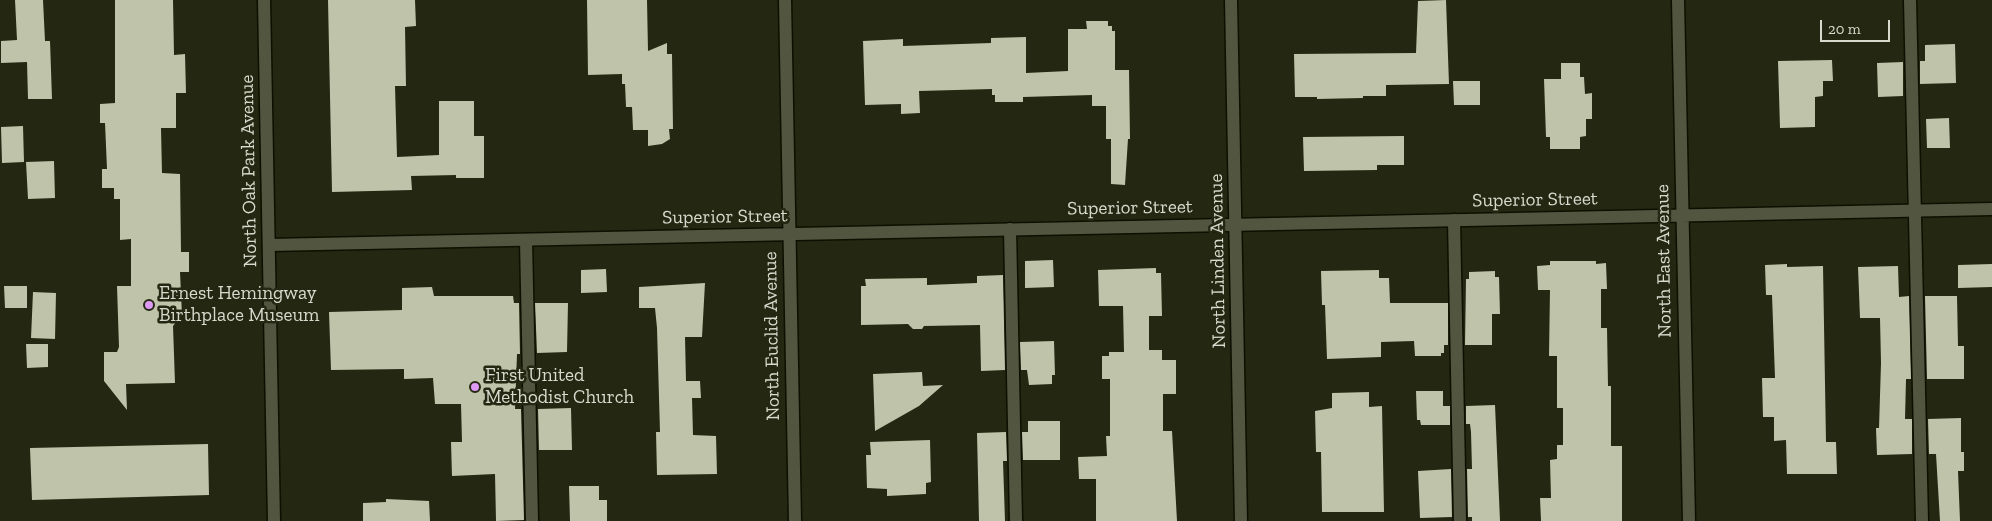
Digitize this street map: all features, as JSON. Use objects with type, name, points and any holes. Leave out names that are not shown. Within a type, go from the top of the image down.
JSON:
[{"type":"street","name":"North Oak Park Avenue","points":[[264,0],[274,521]]},
{"type":"street","name":"North Euclid Avenue","points":[[784,0],[795,521]]},
{"type":"street","name":"North Linden Avenue","points":[[1231,0],[1242,521]]},
{"type":"street","name":"North East Avenue","points":[[1678,0],[1688,521]]},
{"type":"street","points":[[1910,0],[1922,521]]},
{"type":"street","name":"Superior Street","points":[[269,245],[1992,208]]},
{"type":"street","points":[[1454,220],[1460,521]]},
{"type":"street","points":[[1010,229],[1016,521]]},
{"type":"street","points":[[526,240],[532,521]]},
{"type":"building","points":[[15,0],[43,0],[45,41],[50,41],[52,99],[28,99],[27,62],[1,63],[1,41],[17,40]]},
{"type":"building","points":[[115,0],[173,0],[174,55],[185,54],[186,93],[176,93],[176,128],[161,128],[162,173],[180,174],[181,252],[189,252],[189,272],[180,272],[182,315],[173,326],[175,383],[126,384],[127,410],[104,381],[104,352],[117,352],[119,347],[117,286],[131,286],[131,239],[120,240],[120,199],[114,199],[114,188],[102,188],[102,169],[107,169],[105,123],[100,123],[100,104],[115,103]]},
{"type":"building","points":[[328,0],[415,0],[416,26],[405,27],[406,86],[395,86],[397,157],[439,155],[439,101],[474,101],[474,136],[484,136],[484,178],[456,178],[456,175],[411,176],[412,190],[332,192]]},
{"type":"building","points":[[587,0],[647,0],[648,51],[667,43],[667,54],[672,54],[673,129],[669,129],[670,139],[662,144],[648,146],[648,130],[633,130],[632,107],[626,107],[625,84],[622,84],[622,74],[588,75]]},
{"type":"building","points":[[1446,0],[1449,84],[1386,85],[1386,96],[1363,96],[1363,98],[1317,99],[1317,97],[1295,97],[1294,54],[1416,53],[1418,1]]},
{"type":"building","points":[[1086,21],[1108,21],[1108,26],[1112,26],[1112,31],[1115,31],[1115,70],[1129,70],[1130,139],[1128,139],[1125,185],[1111,184],[1111,139],[1106,139],[1106,106],[1092,106],[1092,95],[1023,97],[1023,102],[995,102],[995,95],[992,95],[992,89],[919,91],[920,113],[901,114],[901,104],[865,105],[863,41],[903,39],[903,46],[991,43],[991,38],[1026,37],[1026,73],[1068,71],[1068,29],[1087,29]]},
{"type":"building","points":[[1955,44],[1956,83],[1920,84],[1920,61],[1925,61],[1925,45]]},
{"type":"building","points":[[1832,60],[1833,81],[1823,81],[1823,96],[1815,97],[1815,127],[1780,128],[1778,61]]},
{"type":"building","points":[[1903,62],[1903,96],[1878,97],[1877,63]]},
{"type":"building","points":[[1561,63],[1580,63],[1580,77],[1584,77],[1585,94],[1592,93],[1592,119],[1586,119],[1586,136],[1580,137],[1580,149],[1550,149],[1550,137],[1546,137],[1544,79],[1561,79]]},
{"type":"building","points":[[1453,81],[1480,81],[1480,105],[1454,105]]},
{"type":"building","points":[[1949,118],[1950,148],[1927,148],[1926,119]]},
{"type":"building","points":[[23,126],[24,162],[2,163],[1,127]]},
{"type":"building","points":[[1404,136],[1404,165],[1377,165],[1377,170],[1304,171],[1303,137]]},
{"type":"building","points":[[54,161],[55,198],[28,199],[26,162]]},
{"type":"building","points":[[1053,260],[1054,287],[1025,288],[1025,261]]},
{"type":"building","points":[[1550,261],[1596,261],[1596,264],[1606,263],[1607,289],[1601,289],[1601,328],[1607,328],[1608,386],[1611,386],[1611,446],[1622,446],[1622,521],[1541,521],[1540,498],[1551,498],[1550,460],[1557,459],[1557,445],[1563,445],[1563,408],[1557,408],[1557,356],[1549,356],[1550,290],[1538,290],[1537,266],[1550,265]]},
{"type":"building","points":[[1787,264],[1787,267],[1823,266],[1826,442],[1836,442],[1837,474],[1787,474],[1786,440],[1774,441],[1774,417],[1763,417],[1762,378],[1775,378],[1772,295],[1766,295],[1765,265]]},
{"type":"building","points":[[1992,264],[1992,287],[1958,288],[1958,265]]},
{"type":"building","points":[[1898,266],[1899,297],[1909,296],[1911,379],[1906,379],[1905,419],[1912,419],[1912,454],[1877,455],[1876,428],[1879,428],[1881,363],[1880,318],[1860,318],[1858,267]]},
{"type":"building","points":[[1156,268],[1156,273],[1161,273],[1162,316],[1149,316],[1149,350],[1162,350],[1162,360],[1176,360],[1176,394],[1163,394],[1163,431],[1172,431],[1177,521],[1096,521],[1096,479],[1079,479],[1078,457],[1107,456],[1106,436],[1110,436],[1110,379],[1102,379],[1102,356],[1109,356],[1109,352],[1124,352],[1123,306],[1099,306],[1098,270]]},
{"type":"building","points":[[606,269],[607,292],[581,293],[581,270]]},
{"type":"building","points":[[1379,270],[1379,278],[1389,278],[1390,303],[1448,303],[1448,345],[1444,345],[1444,353],[1441,353],[1441,356],[1415,356],[1414,341],[1381,342],[1381,357],[1327,359],[1325,305],[1322,305],[1321,271]]},
{"type":"building","points":[[1495,271],[1495,277],[1499,277],[1500,314],[1492,314],[1492,345],[1465,345],[1466,279],[1469,279],[1469,272]]},
{"type":"building","points":[[1003,275],[1005,370],[981,371],[980,325],[924,326],[922,329],[913,329],[908,324],[861,325],[861,286],[866,286],[865,279],[927,278],[927,285],[977,283],[977,276]]},
{"type":"building","points":[[705,283],[702,337],[685,337],[686,381],[700,381],[701,398],[692,398],[693,435],[716,436],[717,474],[657,475],[656,432],[660,432],[657,328],[655,308],[639,308],[639,287]]},
{"type":"building","points":[[4,286],[27,286],[27,308],[5,308]]},
{"type":"building","name":"First United Methodist Church","points":[[432,287],[434,296],[513,296],[514,303],[519,303],[520,354],[517,354],[515,409],[521,409],[524,520],[496,521],[495,474],[452,476],[451,442],[462,442],[461,404],[435,404],[433,378],[404,379],[404,369],[331,370],[329,312],[402,310],[402,288]]},
{"type":"building","points":[[33,292],[56,293],[55,339],[31,338]]},
{"type":"building","points":[[1925,296],[1957,296],[1958,346],[1964,346],[1964,379],[1927,379]]},
{"type":"building","points":[[535,303],[568,303],[567,352],[537,353]]},
{"type":"building","points":[[1054,341],[1055,375],[1052,375],[1052,384],[1029,385],[1027,370],[1021,370],[1020,342]]},
{"type":"building","points":[[26,344],[48,344],[48,367],[27,368]]},
{"type":"building","points":[[922,372],[923,386],[943,385],[919,406],[875,431],[873,374]]},
{"type":"building","points":[[1416,391],[1443,391],[1443,406],[1450,406],[1450,425],[1421,425],[1420,420],[1417,420]]},
{"type":"building","points":[[1369,392],[1369,407],[1382,406],[1384,512],[1322,512],[1321,452],[1316,452],[1315,411],[1332,408],[1332,393]]},
{"type":"building","points":[[1495,405],[1500,521],[1472,521],[1472,517],[1468,517],[1467,469],[1472,469],[1471,432],[1470,424],[1466,424],[1466,406]]},
{"type":"building","points":[[571,408],[572,450],[539,450],[538,409]]},
{"type":"building","points":[[1961,418],[1961,452],[1964,452],[1964,471],[1958,471],[1960,521],[1940,521],[1936,454],[1929,454],[1928,419]]},
{"type":"building","points":[[1028,421],[1060,421],[1060,460],[1023,460],[1022,432],[1028,432]]},
{"type":"building","points":[[1006,432],[1007,461],[1003,461],[1005,521],[979,521],[977,433]]},
{"type":"building","points":[[930,440],[931,482],[926,483],[926,494],[887,496],[887,489],[867,488],[866,455],[871,455],[870,442]]},
{"type":"building","points":[[208,444],[209,495],[32,500],[30,448]]},
{"type":"building","points":[[1451,469],[1452,517],[1420,518],[1418,471]]},
{"type":"building","points":[[569,486],[599,486],[599,500],[607,500],[607,521],[570,521]]},
{"type":"building","points":[[386,499],[429,501],[430,521],[363,521],[363,503],[386,502]]},
{"type":"place","name":"Ernest Hemingway Birthplace Museum","points":[[149,305]]},
{"type":"place","name":"First United Methodist Church","points":[[475,387]]}]
